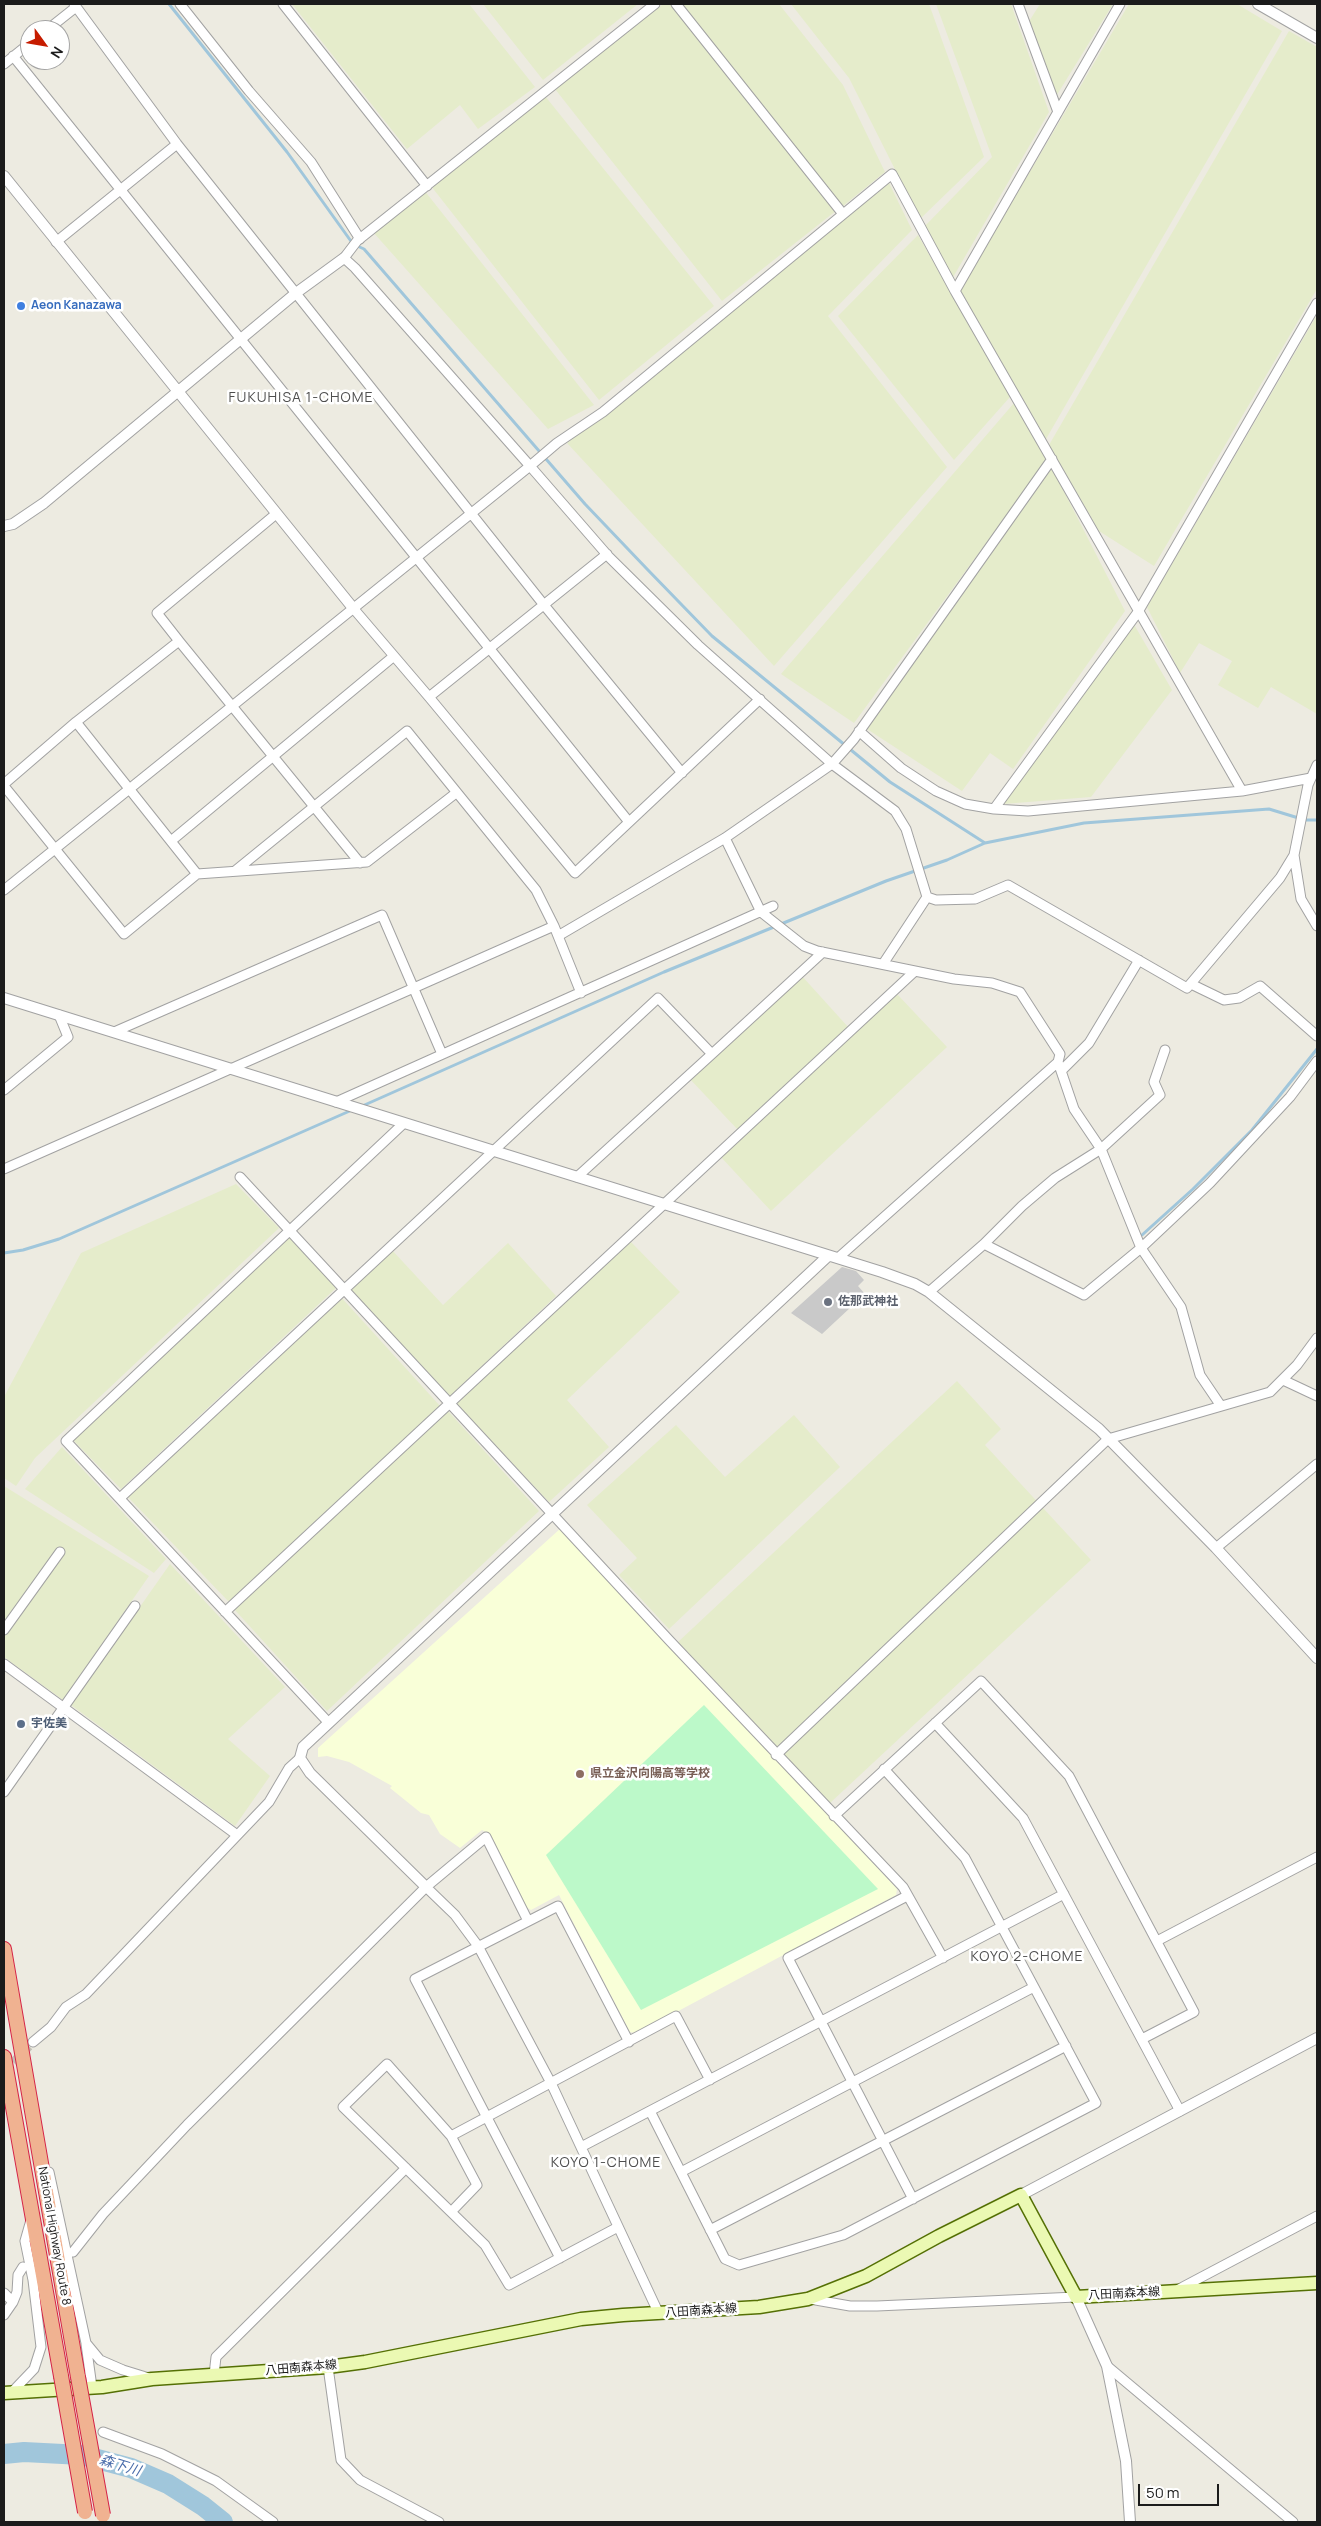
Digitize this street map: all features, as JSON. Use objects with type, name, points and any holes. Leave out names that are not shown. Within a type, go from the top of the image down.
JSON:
[{"type":"highway","name":"National Highway Route 8","points":[[4,1949],[103,2519]]},
{"type":"highway","name":"National Highway Route 8","points":[[4,2057],[86,2517]]},
{"type":"main road","name":"八田南森本線","points":[[8,2393],[92,2387],[152,2379],[328,2367],[366,2362],[581,2319],[623,2314],[659,2314],[760,2307],[808,2299],[866,2276],[939,2236],[1022,2195],[1076,2297],[1317,2283]]},
{"type":"street","points":[[180,4],[249,91],[311,162],[359,240]]},
{"type":"street","points":[[283,4],[427,186]]},
{"type":"street","points":[[4,526],[13,524],[44,503],[296,293],[346,255],[359,240],[655,4]]},
{"type":"street","points":[[676,4],[843,214]]},
{"type":"street","points":[[1018,4],[1058,112]]},
{"type":"street","points":[[955,291],[1120,4]]},
{"type":"street","points":[[1258,4],[1317,38]]},
{"type":"street","points":[[58,20],[75,5],[177,144],[470,514],[682,773]]},
{"type":"street","points":[[4,64],[20,51]]},
{"type":"street","points":[[13,56],[629,822]]},
{"type":"street","points":[[56,242],[177,144]]},
{"type":"street","points":[[4,890],[232,704],[557,444],[603,412],[892,174],[955,291],[1242,791]]},
{"type":"street","points":[[4,176],[176,392],[353,608],[575,873],[760,699]]},
{"type":"street","points":[[346,255],[355,268],[532,464],[607,554],[698,645],[895,811],[906,829],[913,846],[927,894],[936,900],[975,898],[1008,885],[1023,891],[1188,988],[1280,878],[1295,852]]},
{"type":"street","points":[[994,809],[1138,612],[1317,303]]},
{"type":"street","points":[[558,936],[725,838],[834,761],[856,735],[1052,459]]},
{"type":"street","points":[[276,514],[157,613],[360,863]]},
{"type":"street","points":[[429,697],[607,554]]},
{"type":"street","points":[[179,641],[76,722],[4,785],[124,934],[197,874],[367,862],[456,793]]},
{"type":"street","points":[[171,841],[394,656]]},
{"type":"street","points":[[76,722],[197,874]]},
{"type":"street","points":[[234,872],[406,731],[536,890],[554,926],[581,994]]},
{"type":"street","points":[[856,735],[936,791],[966,804],[994,809],[1028,811],[1242,791],[1311,778]]},
{"type":"street","points":[[1317,765],[1306,790],[1295,852],[1301,899],[1317,926]]},
{"type":"street","points":[[725,838],[763,913],[804,946],[823,952],[915,971],[992,983],[1020,992],[1060,1054],[1059,1066],[1074,1109],[1101,1148],[1141,1248],[1181,1307],[1200,1375],[1221,1406]]},
{"type":"street","points":[[884,964],[927,894]]},
{"type":"street","points":[[338,1102],[442,1054],[763,913],[773,906]]},
{"type":"street","points":[[114,1032],[382,915],[442,1054]]},
{"type":"street","points":[[4,1169],[554,926]]},
{"type":"street","points":[[577,1177],[823,952]]},
{"type":"street","points":[[34,2042],[51,2027],[66,2007],[86,1994],[269,1802],[289,1768],[300,1758],[303,1747],[328,1722],[833,1257],[1059,1066],[1090,1043],[1139,960]]},
{"type":"street","points":[[225,1612],[666,1205],[915,971]]},
{"type":"street","points":[[1191,984],[1224,1000],[1239,998],[1260,986],[1317,1036]]},
{"type":"street","points":[[4,998],[882,1272],[929,1292],[986,1340],[1074,1408],[1108,1438],[1216,1548],[1317,1658]]},
{"type":"street","points":[[120,1498],[492,1150],[658,998],[712,1054]]},
{"type":"street","points":[[4,1090],[68,1037],[59,1015]]},
{"type":"street","points":[[929,1292],[984,1244],[1022,1206],[1055,1178],[1101,1148],[1160,1095],[1154,1082],[1165,1050]]},
{"type":"street","points":[[984,1244],[1084,1295],[1141,1248],[1210,1183],[1290,1098],[1317,1061]]},
{"type":"street","points":[[328,1722],[66,1440],[404,1123]]},
{"type":"street","points":[[240,1177],[776,1755],[903,1887],[943,1958]]},
{"type":"street","points":[[776,1755],[1108,1438],[1270,1392],[1297,1366],[1317,1338]]},
{"type":"street","points":[[1282,1380],[1317,1396]]},
{"type":"street","points":[[1216,1548],[1317,1464]]},
{"type":"street","points":[[4,1630],[60,1552]]},
{"type":"street","points":[[4,1792],[135,1606]]},
{"type":"street","points":[[4,1664],[237,1834]]},
{"type":"street","points":[[834,1816],[981,1681],[1069,1776],[1194,2012],[1142,2039]]},
{"type":"street","points":[[935,1723],[1023,1818],[1180,2111]]},
{"type":"street","points":[[300,1758],[310,1773],[455,1915],[478,1946],[551,2083],[659,2314]]},
{"type":"street","points":[[650,2111],[725,2259],[740,2265],[843,2235],[1096,2103],[966,1858],[884,1769]]},
{"type":"street","points":[[73,2252],[103,2214],[187,2125],[426,1887],[486,1837],[528,1921]]},
{"type":"street","points":[[1157,1941],[1317,1857]]},
{"type":"street","points":[[581,2147],[1064,1894]]},
{"type":"street","points":[[907,1896],[788,1958],[913,2199]]},
{"type":"street","points":[[560,2258],[414,1979],[558,1906],[629,2042]]},
{"type":"street","points":[[680,2172],[1034,1987]]},
{"type":"street","points":[[451,2136],[676,2016],[710,2080]]},
{"type":"street","points":[[1022,2195],[1317,2038]]},
{"type":"street","points":[[710,2230],[1066,2046]]},
{"type":"street","points":[[451,2212],[477,2185],[451,2136],[387,2064],[343,2107],[485,2246],[509,2285],[618,2227]]},
{"type":"street","points":[[33,2114],[65,2242],[86,2343],[92,2387]]},
{"type":"street","points":[[214,2375],[216,2357],[406,2168]]},
{"type":"street","points":[[1174,2291],[1317,2216]]},
{"type":"street","points":[[8,2393],[34,2369],[41,2347],[25,2240],[32,2218]]},
{"type":"street","points":[[4,2315],[17,2292],[18,2275],[23,2267]]},
{"type":"street","points":[[4,2293],[12,2302]]},
{"type":"street","points":[[808,2299],[859,2306],[1076,2297],[1107,2366],[1126,2461],[1130,2522]]},
{"type":"street","points":[[86,2343],[100,2360],[152,2379]]},
{"type":"street","points":[[1107,2366],[1293,2522]]},
{"type":"street","points":[[328,2367],[341,2460],[360,2480],[439,2522]]},
{"type":"street","points":[[103,2432],[162,2454],[216,2481],[273,2522]]},
{"type":"shaded area","points":[[292,4],[469,4],[535,87],[478,129],[460,105],[407,149]]},
{"type":"shaded area","points":[[483,4],[638,4],[543,80]]},
{"type":"shaded area","points":[[663,4],[672,4],[837,210],[722,301],[555,89]]},
{"type":"shaded area","points":[[681,4],[779,4],[843,85],[885,172],[843,206]]},
{"type":"shaded area","points":[[791,4],[929,4],[984,157],[920,219],[849,78]]},
{"type":"shaded area","points":[[936,4],[1011,4],[1049,112],[952,279],[924,227],[992,157]]},
{"type":"shaded area","points":[[1040,4],[1113,4],[1055,98],[1028,23]]},
{"type":"shaded area","points":[[1129,4],[1237,4],[1282,31],[1046,439],[960,290]]},
{"type":"shaded area","points":[[1289,31],[1317,47],[1317,289],[1154,566],[1099,531],[1049,445]]},
{"type":"shaded area","points":[[545,96],[714,306],[599,400],[431,186]]},
{"type":"shaded area","points":[[889,183],[912,230],[828,316],[947,467],[774,666],[567,443]]},
{"type":"shaded area","points":[[424,190],[594,405],[548,429],[373,232]]},
{"type":"shaded area","points":[[918,235],[1010,397],[954,460],[838,316]]},
{"type":"shaded area","points":[[1317,315],[1317,714],[1271,687],[1258,708],[1218,685],[1232,661],[1199,643],[1180,673],[1147,607]]},
{"type":"shaded area","points":[[1014,403],[1047,460],[854,723],[781,674]]},
{"type":"shaded area","points":[[1052,468],[1125,611],[1013,769],[990,753],[962,791],[867,729]]},
{"type":"shaded area","points":[[1132,621],[1172,690],[1091,797],[1003,804]]},
{"type":"shaded area","points":[[801,975],[849,1028],[738,1130],[689,1078]]},
{"type":"shaded area","points":[[897,994],[947,1047],[771,1211],[720,1156]]},
{"type":"shaded area","points":[[236,1184],[279,1228],[35,1458],[16,1486],[4,1478],[4,1397],[81,1253]]},
{"type":"shaded area","points":[[288,1236],[336,1288],[121,1489],[73,1440]]},
{"type":"shaded area","points":[[630,1241],[680,1292],[567,1400],[609,1447],[549,1502],[455,1402]]},
{"type":"shaded area","points":[[508,1243],[556,1296],[450,1396],[350,1289],[391,1249],[443,1305]]},
{"type":"shaded area","points":[[842,1267],[856,1271],[864,1280],[858,1286],[865,1294],[822,1334],[791,1313]]},
{"type":"shaded area","points":[[339,1295],[441,1407],[230,1603],[126,1495]]},
{"type":"shaded area","points":[[957,1381],[1001,1429],[985,1445],[1091,1560],[830,1803],[678,1642]]},
{"type":"shaded area","points":[[447,1410],[539,1511],[327,1711],[234,1609]]},
{"type":"shaded area","points":[[794,1415],[840,1467],[669,1629],[619,1575],[637,1558],[587,1505],[676,1425],[725,1477]]},
{"type":"shaded area","points":[[62,1447],[166,1559],[154,1573],[25,1489]]},
{"type":"shaded area","points":[[4,1486],[149,1576],[63,1700],[4,1657]]},
{"type":"shaded area","name":"県立金沢向陽高等学校","points":[[561,1528],[897,1889],[896,1895],[637,2033],[630,2032],[559,1895],[531,1910],[525,1906],[488,1833],[482,1830],[460,1848],[440,1834],[429,1815],[421,1813],[390,1788],[392,1786],[349,1762],[327,1756],[318,1757],[318,1748]]},
{"type":"shaded area","points":[[170,1564],[285,1687],[228,1739],[270,1776],[235,1826],[71,1705]]},
{"type":"shaded area","points":[[704,1705],[878,1889],[641,2010],[546,1855]]},
{"type":"waterway","points":[[169,4],[287,152],[353,244],[364,249],[585,504],[712,636],[890,782],[985,843]]},
{"type":"waterway","points":[[360,1107],[664,972],[886,881],[947,860],[985,843],[1084,823],[1269,809],[1305,820],[1317,820]]},
{"type":"waterway","points":[[1142,1235],[1193,1189],[1252,1130],[1317,1049]]},
{"type":"waterway","points":[[4,1253],[23,1250],[59,1239],[352,1110]]},
{"type":"waterway","name":"森下川","points":[[4,2454],[24,2452],[82,2455],[131,2468],[168,2484],[203,2506],[223,2522]]},
{"type":"tunnel","points":[[4,2072],[33,2042]]},
{"type":"place","name":"Aeon Kanazawa","points":[[21,306]]},
{"type":"place","name":"佐那武神社","points":[[828,1302]]},
{"type":"place","name":"宇佐美","points":[[21,1724]]},
{"type":"place","name":"県立金沢向陽高等学校","points":[[580,1774]]},
{"type":"district","name":"FUKUHISA 1-CHOME","points":[[301,398]]},
{"type":"district","name":"KOYO 2-CHOME","points":[[1027,1957]]},
{"type":"district","name":"KOYO 1-CHOME","points":[[606,2163]]}]
